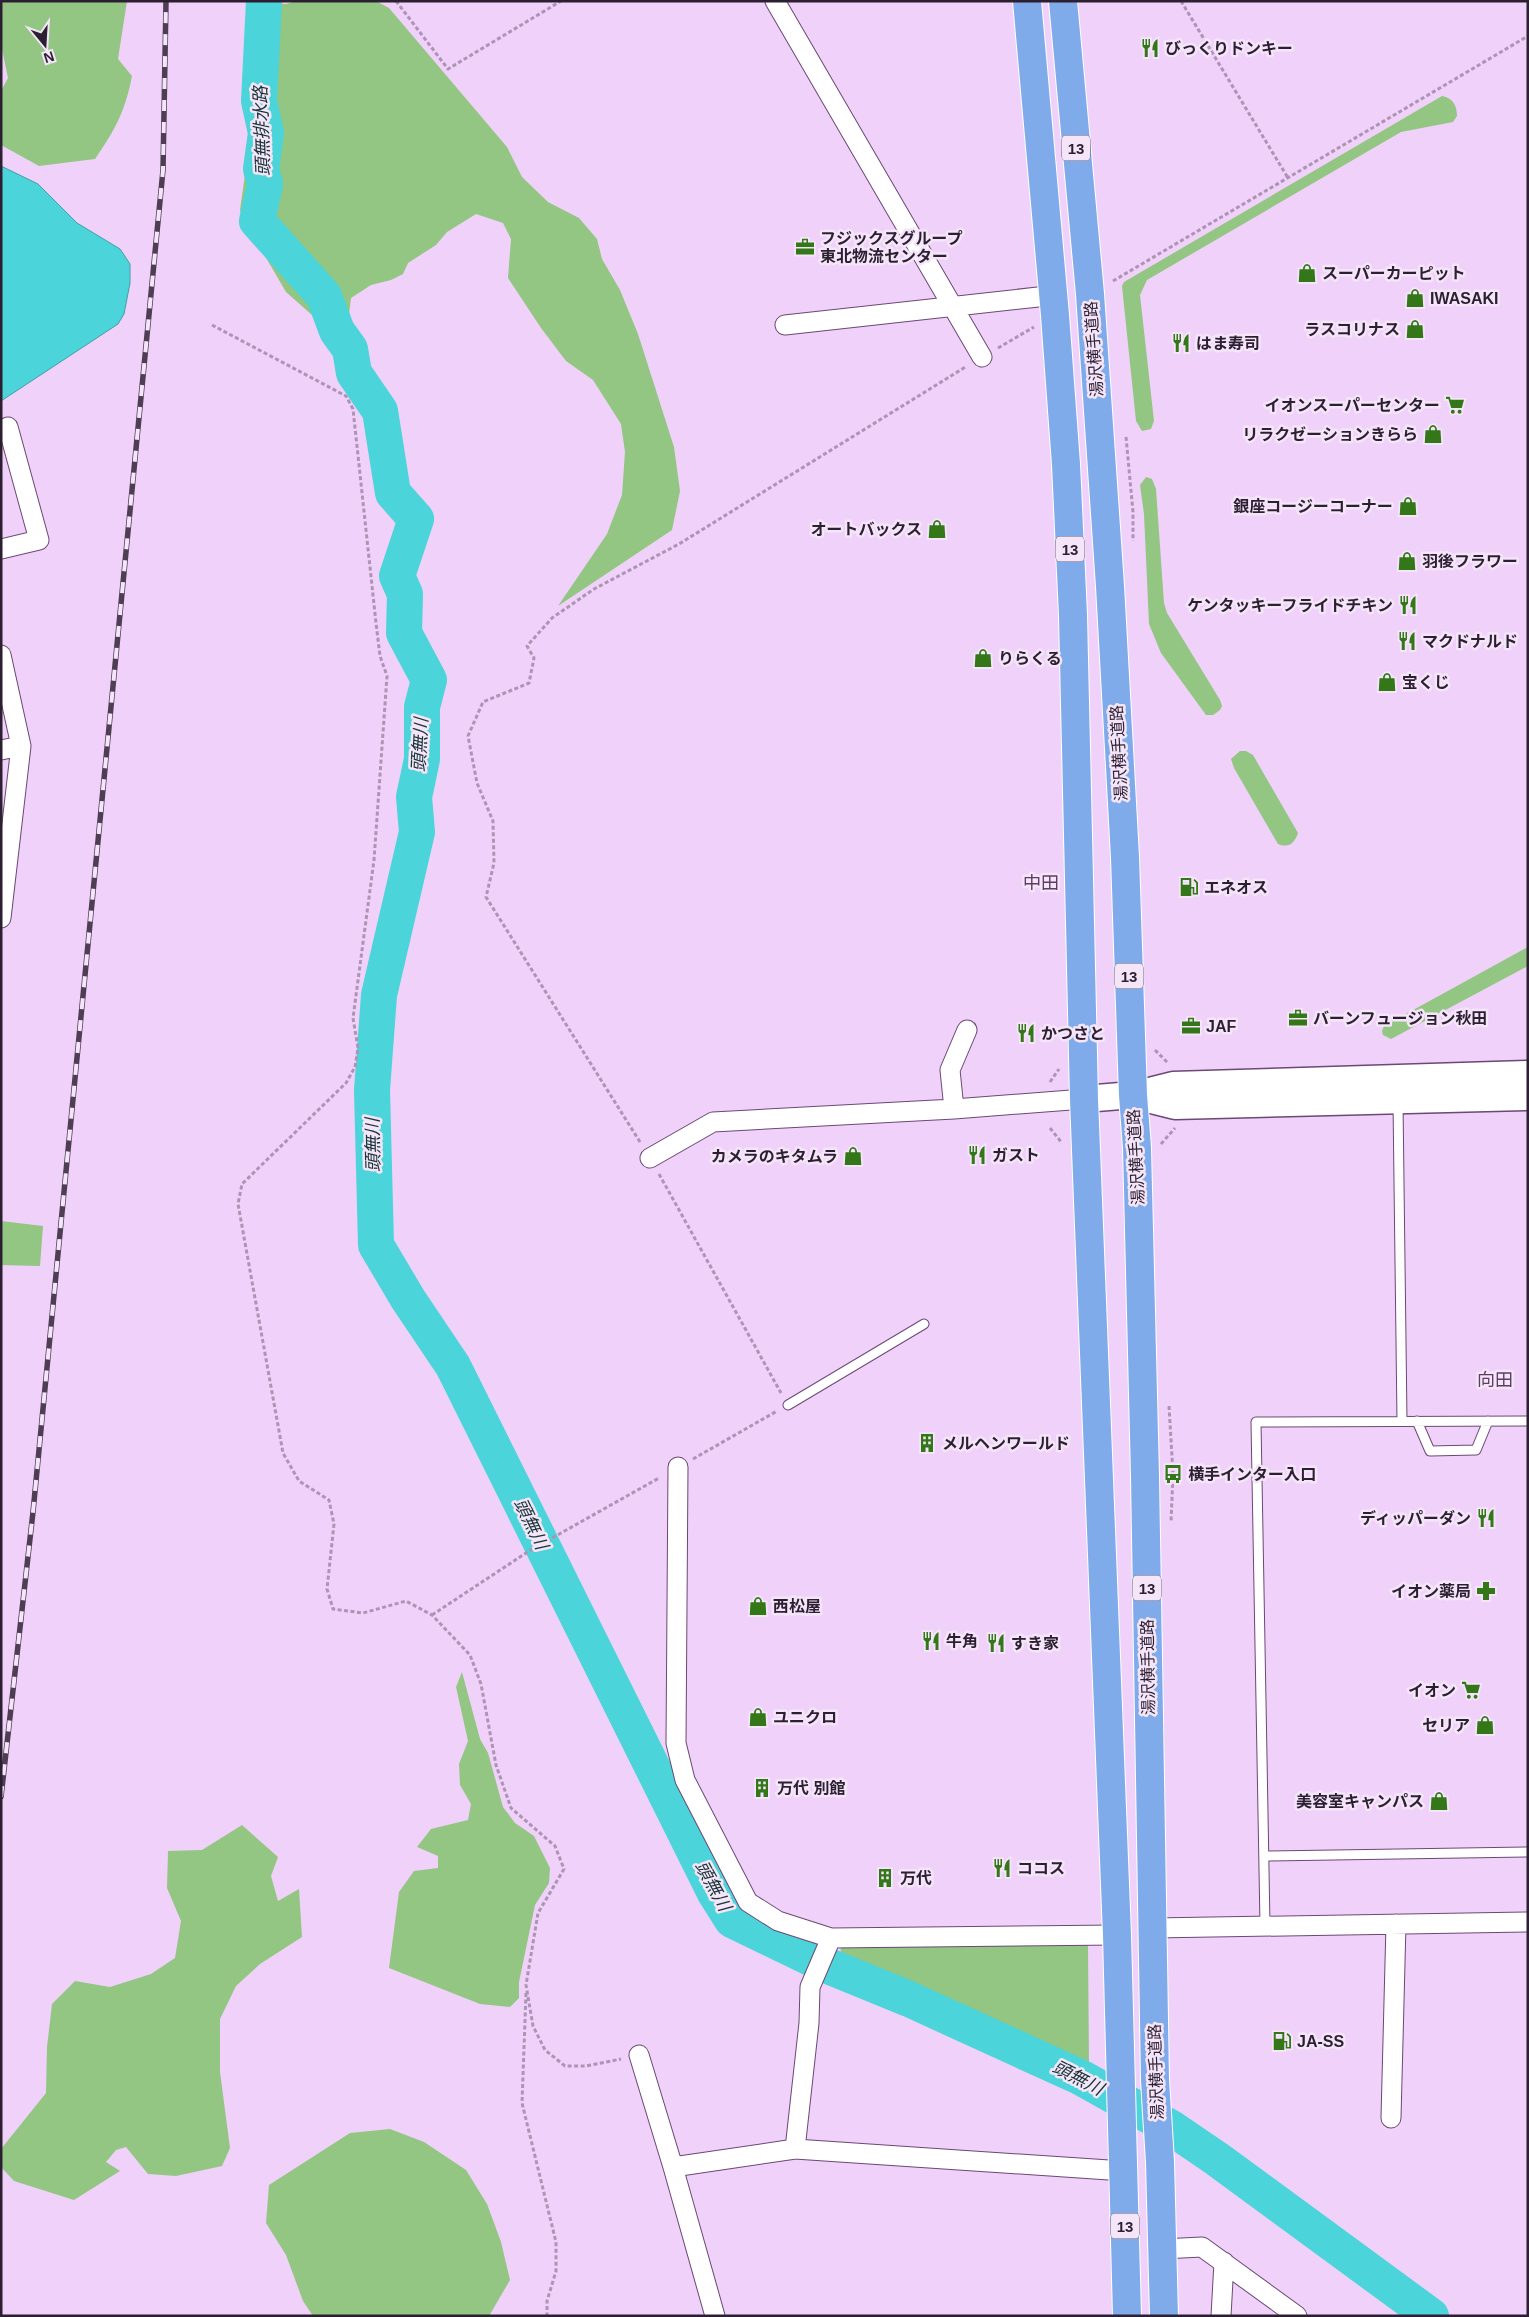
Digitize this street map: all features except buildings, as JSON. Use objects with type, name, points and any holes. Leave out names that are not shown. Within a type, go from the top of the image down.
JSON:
[{"type":"highway","name":"13","points":[[1027,1],[1055,304],[1066,464],[1073,615],[1084,1099],[1117,1935],[1127,2316]]},
{"type":"highway","name":"湯沢横手道路","points":[[1063,1],[1090,294],[1110,586],[1125,857],[1133,1095],[1137,1148],[1145,1476],[1155,2080],[1160,2162],[1164,2316]]},
{"type":"street","points":[[775,1],[982,357]]},
{"type":"street","points":[[785,325],[954,308],[1038,297],[1055,304]]},
{"type":"street","points":[[1,549],[38,540],[8,427]]},
{"type":"street","points":[[1,655],[20,746],[1,918]]},
{"type":"street","points":[[1,750],[20,746]]},
{"type":"street","points":[[954,1109],[950,1070],[967,1030]]},
{"type":"street","points":[[650,1158],[713,1122],[954,1109],[1084,1099],[1133,1095],[1173,1085],[1528,1074]]},
{"type":"street","points":[[1133,1095],[1175,1106],[1528,1097]]},
{"type":"street","points":[[678,1467],[676,1743],[685,1780],[748,1902],[778,1922],[828,1945],[1117,1935]]},
{"type":"street","points":[[1153,1928],[1528,1922]]},
{"type":"street","points":[[1391,2118],[1396,1924]]},
{"type":"street","points":[[795,2149],[810,1988],[828,1945]]},
{"type":"street","points":[[639,2055],[674,2168],[715,2316]]},
{"type":"street","points":[[674,2168],[795,2149],[1124,2171]]},
{"type":"street","points":[[1162,2248],[1202,2247],[1297,2316]]},
{"type":"street","points":[[1221,2316],[1224,2262]]},
{"type":"lane","points":[[1398,1100],[1402,1421]]},
{"type":"lane","points":[[788,1405],[924,1324]]},
{"type":"lane","points":[[1417,1421],[1430,1451],[1476,1450],[1488,1421]]},
{"type":"lane","points":[[1265,1925],[1256,1422],[1528,1421]]},
{"type":"lane","points":[[1264,1856],[1528,1852]]},
{"type":"path","points":[[396,1],[448,69],[562,1]]},
{"type":"path","points":[[1181,1],[1288,178]]},
{"type":"path","points":[[1108,273],[1109,283],[1528,36]]},
{"type":"path","points":[[788,1405],[650,1158],[486,897],[494,863],[493,822],[478,783],[468,736],[483,702],[529,683],[534,658],[527,646],[552,618],[594,589],[678,544],[982,357],[1055,304]]},
{"type":"path","points":[[212,325],[346,396],[353,409],[380,656],[386,676],[374,860],[353,1018],[358,1048],[355,1067],[346,1083],[242,1184],[238,1204],[283,1453],[299,1481],[329,1500],[334,1524],[327,1589],[333,1609],[363,1613],[406,1601],[432,1614],[470,1655],[481,1684],[496,1764],[511,1808],[555,1846],[564,1870],[538,1913],[526,1985],[522,2104],[556,2242],[556,2271],[547,2301],[546,2316]]},
{"type":"path","points":[[1125,429],[1133,512],[1132,549]]},
{"type":"path","points":[[1151,1047],[1171,1067]]},
{"type":"path","points":[[1158,1146],[1175,1128],[1185,1128]]},
{"type":"path","points":[[1168,1400],[1173,1474],[1171,1531]]},
{"type":"path","points":[[432,1614],[556,1535]]},
{"type":"path","points":[[526,1985],[533,2026],[545,2050],[565,2066],[586,2066],[639,2055]]},
{"type":"shaded area","points":[[1,1],[127,1],[118,59],[132,76],[126,100],[118,120],[95,159],[39,166],[1,145],[1,91],[8,78],[1,44]]},
{"type":"shaded area","points":[[297,1],[376,1],[389,8],[507,147],[522,177],[548,202],[579,218],[597,239],[602,259],[620,290],[638,334],[674,447],[680,491],[672,530],[558,606],[607,534],[622,495],[625,452],[621,424],[593,380],[566,361],[541,328],[508,278],[511,239],[503,223],[476,214],[447,232],[436,245],[408,263],[403,274],[391,280],[371,285],[351,298],[347,331],[333,341],[321,323],[286,292],[265,256],[247,235],[240,210],[250,139],[253,77],[249,43],[252,2],[286,4]]},
{"type":"shaded area","points":[[1442,96],[1452,101],[1455,106],[1457,116],[1453,122],[1401,132],[1147,280],[1140,295],[1154,421],[1151,429],[1142,431],[1136,421],[1122,286],[1124,282]]},
{"type":"shaded area","points":[[1,166],[38,184],[77,223],[120,249],[130,264],[130,283],[124,314],[118,324],[1,401]]},
{"type":"shaded area","points":[[1146,477],[1152,479],[1156,489],[1164,603],[1167,613],[1220,700],[1222,706],[1213,715],[1206,715],[1161,653],[1149,624],[1144,514],[1140,485]]},
{"type":"shaded area","points":[[1240,751],[1246,751],[1253,755],[1298,833],[1291,844],[1285,846],[1278,844],[1234,768],[1231,759]]},
{"type":"shaded area","points":[[1528,947],[1528,966],[1391,1039],[1383,1035],[1384,1026]]},
{"type":"shaded area","points":[[1,1221],[43,1226],[40,1266],[1,1265]]},
{"type":"shaded area","points":[[462,1672],[480,1739],[488,1753],[503,1807],[515,1823],[534,1836],[550,1868],[549,1883],[535,1905],[519,1982],[519,1998],[510,2007],[480,2004],[389,1968],[399,1892],[414,1871],[438,1868],[438,1856],[417,1847],[431,1829],[468,1820],[471,1804],[460,1785],[459,1764],[468,1741],[456,1687]]},
{"type":"shaded area","points":[[242,1825],[278,1857],[271,1876],[278,1901],[299,1889],[302,1937],[260,1964],[236,1986],[220,2019],[220,2072],[230,2148],[222,2166],[176,2176],[148,2174],[126,2147],[116,2150],[106,2162],[120,2171],[74,2200],[14,2181],[1,2167],[1,2149],[46,2093],[47,2047],[52,2004],[75,1981],[110,1987],[151,1974],[175,1958],[181,1921],[167,1888],[168,1851],[202,1850]]},
{"type":"shaded area","points":[[1088,1944],[1089,2066],[840,1957],[841,1947]]},
{"type":"shaded area","points":[[390,2129],[424,2142],[466,2170],[487,2204],[501,2242],[510,2280],[489,2316],[313,2316],[303,2301],[286,2255],[266,2223],[269,2185],[350,2133]]},
{"type":"waterway","name":"頭無川","points":[[264,1],[259,101],[266,133],[261,169],[265,184],[257,221],[324,296],[337,331],[350,349],[354,373],[380,411],[393,493],[416,519],[397,576],[405,594],[404,633],[429,680],[422,707],[422,759],[414,797],[417,832],[379,995],[372,1090],[376,1245],[408,1299],[453,1366],[715,1893],[732,1920],[821,1963],[909,1999],[1082,2078],[1173,2129],[1217,2159],[1431,2316]]},
{"type":"railway","points":[[1,1797],[33,1512],[163,170],[166,1]]},
{"type":"place","name":"びっくりドンキー","points":[[1150,48]]},
{"type":"place","name":"フジックスグループ 東北物流センター","points":[[805,247]]},
{"type":"place","name":"スーパーカーピット","points":[[1307,273]]},
{"type":"place","name":"IWASAKI","points":[[1415,298]]},
{"type":"place","name":"ラスコリナス","points":[[1415,329]]},
{"type":"place","name":"はま寿司","points":[[1181,343]]},
{"type":"place","name":"イオンスーパーセンター","points":[[1455,405]]},
{"type":"place","name":"リラクゼーションきらら","points":[[1433,434]]},
{"type":"place","name":"銀座コージーコーナー","points":[[1408,506]]},
{"type":"place","name":"オートバックス","points":[[937,529]]},
{"type":"place","name":"羽後フラワー","points":[[1407,561]]},
{"type":"place","name":"ケンタッキーフライドチキン","points":[[1408,605]]},
{"type":"place","name":"マクドナルド","points":[[1407,641]]},
{"type":"place","name":"りらくる","points":[[983,658]]},
{"type":"place","name":"宝くじ","points":[[1387,682]]},
{"type":"place","name":"エネオス","points":[[1189,887]]},
{"type":"place","name":"バーンフュージョン秋田","points":[[1298,1018]]},
{"type":"place","name":"JAF","points":[[1191,1026]]},
{"type":"place","name":"かつさと","points":[[1026,1033]]},
{"type":"place","name":"ガスト","points":[[977,1155]]},
{"type":"place","name":"カメラのキタムラ","points":[[853,1156]]},
{"type":"place","name":"メルヘンワールド","points":[[927,1443]]},
{"type":"place","name":"横手インター入口","points":[[1173,1474]]},
{"type":"place","name":"ディッパーダン","points":[[1486,1518]]},
{"type":"place","name":"イオン薬局","points":[[1486,1591]]},
{"type":"place","name":"西松屋","points":[[758,1606]]},
{"type":"place","name":"牛角","points":[[931,1641]]},
{"type":"place","name":"すき家","points":[[996,1643]]},
{"type":"place","name":"イオン","points":[[1471,1690]]},
{"type":"place","name":"ユニクロ","points":[[758,1717]]},
{"type":"place","name":"セリア","points":[[1485,1725]]},
{"type":"place","name":"万代 別館","points":[[762,1788]]},
{"type":"place","name":"美容室キャンパス","points":[[1439,1801]]},
{"type":"place","name":"ココス","points":[[1002,1868]]},
{"type":"place","name":"万代","points":[[885,1878]]},
{"type":"place","name":"JA-SS","points":[[1282,2041]]},
{"type":"district","name":"中田","points":[[1041,883]]},
{"type":"district","name":"向田","points":[[1495,1380]]},
{"type":"water label","name":"頭無排水路","points":[[262,131]]}]
